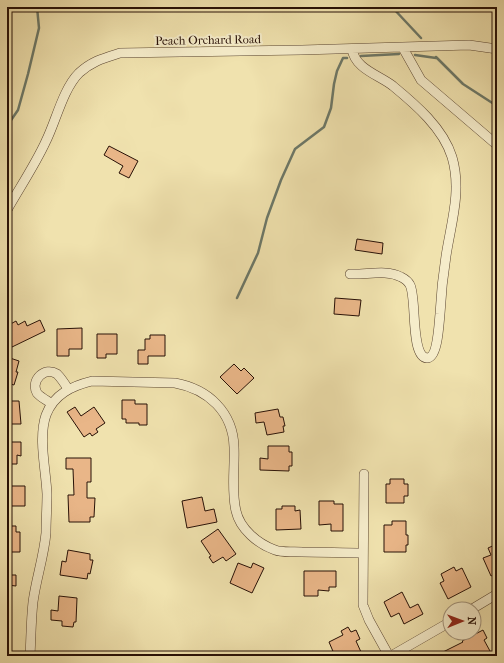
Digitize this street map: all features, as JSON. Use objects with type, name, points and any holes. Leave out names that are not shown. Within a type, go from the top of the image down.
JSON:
[{"type":"street","name":"Peach Orchard Road","points":[[7,210],[38,159],[67,91],[79,73],[96,60],[120,54],[403,48],[469,45],[497,49]]},
{"type":"street","points":[[403,48],[421,80],[497,145]]},
{"type":"street","points":[[350,274],[389,274],[397,275],[408,281],[413,292],[416,345],[421,355],[426,358],[432,356],[437,341],[446,256],[456,202],[457,179],[453,158],[444,140],[420,109],[394,87],[364,68],[355,59],[352,49]]},
{"type":"street","points":[[52,404],[38,393],[35,386],[35,382],[41,374],[47,372],[56,374],[68,389]]},
{"type":"street","points":[[30,656],[33,602],[46,535],[47,494],[43,442],[44,423],[46,414],[56,398],[68,389],[83,383],[100,381],[175,383],[186,385],[201,392],[214,401],[222,411],[232,432],[234,446],[234,492],[236,513],[245,530],[255,539],[277,551],[363,553]]},
{"type":"street","points":[[364,474],[363,604],[365,612],[390,656],[442,627]]},
{"type":"street","points":[[482,603],[497,594]]},
{"type":"building","points":[[109,146],[138,161],[129,178],[119,173],[123,166],[104,155]]},
{"type":"building","points":[[357,239],[383,243],[382,254],[355,250]]},
{"type":"building","points":[[335,298],[361,300],[359,316],[334,314]]},
{"type":"building","points":[[40,320],[45,331],[12,347],[7,336],[7,326],[16,321],[18,325],[25,321],[27,326]]},
{"type":"building","points":[[82,328],[82,349],[69,349],[69,356],[57,356],[57,329]]},
{"type":"building","points":[[97,334],[117,334],[117,354],[106,354],[106,358],[97,358]]},
{"type":"building","points":[[150,335],[165,335],[165,356],[148,356],[148,364],[138,364],[138,350],[145,350],[145,339],[150,339]]},
{"type":"building","points":[[7,357],[19,361],[16,372],[18,372],[14,385],[7,383]]},
{"type":"building","points":[[234,364],[241,371],[244,368],[254,378],[237,394],[220,377]]},
{"type":"building","points":[[122,400],[135,400],[135,404],[147,404],[147,425],[139,425],[139,423],[126,423],[126,419],[122,419]]},
{"type":"building","points":[[7,401],[19,401],[21,424],[7,424]]},
{"type":"building","points":[[75,407],[81,416],[94,407],[105,423],[96,429],[98,432],[92,436],[90,433],[84,437],[67,412]]},
{"type":"building","points":[[278,409],[280,417],[283,417],[285,426],[283,426],[284,432],[267,435],[264,422],[256,423],[255,413]]},
{"type":"building","points":[[7,442],[21,442],[21,456],[17,455],[17,464],[7,464]]},
{"type":"building","points":[[268,446],[289,446],[289,452],[292,452],[292,466],[289,466],[289,471],[260,470],[260,458],[268,459]]},
{"type":"building","points":[[66,458],[91,458],[91,482],[87,482],[87,498],[95,498],[94,517],[90,517],[90,522],[69,522],[68,495],[74,495],[73,469],[66,469]]},
{"type":"building","points":[[390,479],[404,479],[404,484],[408,484],[408,496],[404,496],[404,503],[386,503],[386,484],[390,484]]},
{"type":"building","points":[[7,486],[25,486],[25,506],[7,506]]},
{"type":"building","points":[[202,497],[205,511],[214,509],[217,522],[187,528],[182,501]]},
{"type":"building","points":[[319,501],[334,501],[334,504],[343,504],[343,531],[331,531],[331,524],[319,525]]},
{"type":"building","points":[[282,506],[295,506],[295,511],[300,510],[301,529],[276,530],[276,509],[282,509]]},
{"type":"building","points":[[392,521],[406,521],[408,545],[406,545],[406,552],[384,552],[384,525],[392,525]]},
{"type":"building","points":[[7,526],[16,526],[16,532],[20,532],[20,552],[10,552],[10,549],[7,549]]},
{"type":"building","points":[[218,529],[236,554],[226,561],[223,557],[213,563],[209,557],[211,556],[201,541]]},
{"type":"building","points":[[497,544],[497,573],[491,576],[483,558],[491,555],[488,548]]},
{"type":"building","points":[[68,550],[90,554],[90,560],[93,560],[90,574],[88,573],[87,579],[60,575],[62,561],[66,562]]},
{"type":"building","points":[[238,563],[251,568],[253,563],[264,568],[252,593],[230,583]]},
{"type":"building","points":[[454,567],[456,571],[462,568],[471,587],[448,599],[440,583],[444,581],[441,574]]},
{"type":"building","points":[[304,571],[336,571],[336,587],[329,587],[329,591],[318,590],[318,596],[304,596]]},
{"type":"building","points":[[7,575],[16,575],[16,586],[7,585]]},
{"type":"building","points":[[402,592],[410,608],[418,604],[423,614],[404,624],[399,613],[391,617],[384,602]]},
{"type":"building","points":[[59,596],[77,598],[76,622],[74,622],[73,627],[62,626],[62,621],[51,620],[51,610],[58,611]]},
{"type":"building","points":[[348,627],[351,632],[356,630],[360,639],[356,641],[361,652],[352,656],[349,652],[341,656],[335,656],[329,642],[343,635],[341,631]]},
{"type":"building","points":[[482,631],[487,638],[484,640],[490,651],[481,656],[435,656],[463,642],[462,641],[482,641]]},
{"type":"waterway","points":[[7,126],[18,110],[28,74],[39,28],[37,7]]},
{"type":"waterway","points":[[392,7],[421,38]]},
{"type":"waterway","points":[[361,56],[399,54]]},
{"type":"waterway","points":[[415,55],[436,58]]},
{"type":"waterway","points":[[436,57],[463,84],[497,106]]},
{"type":"waterway","points":[[237,298],[258,253],[267,218],[281,180],[295,149],[324,127],[331,108],[337,71],[343,58],[347,58]]}]
